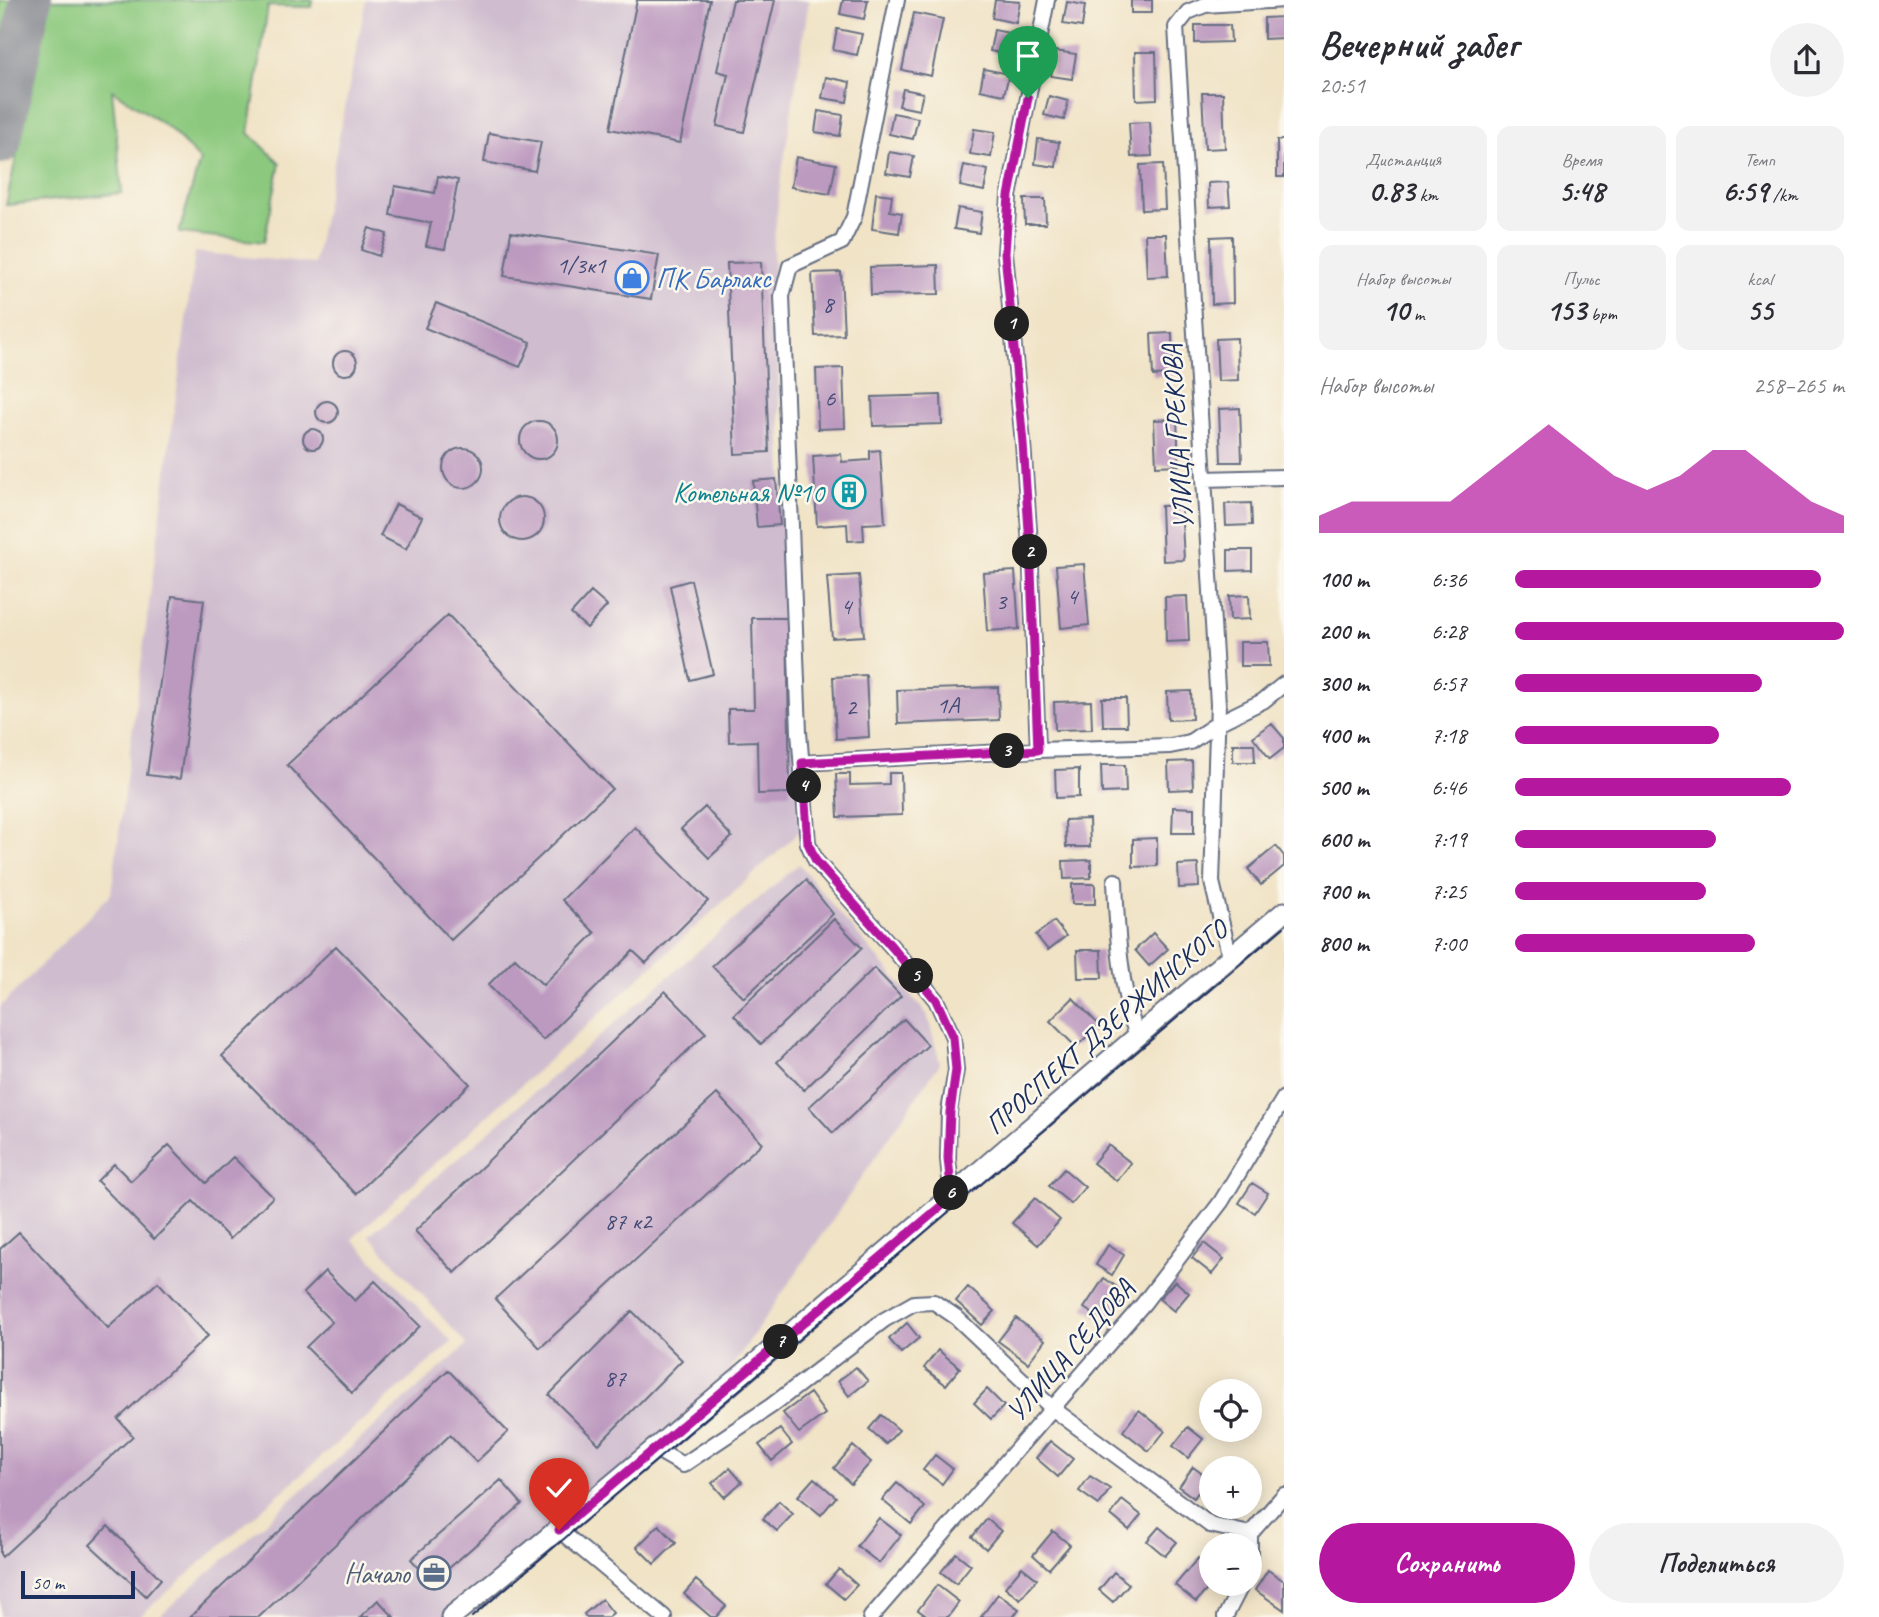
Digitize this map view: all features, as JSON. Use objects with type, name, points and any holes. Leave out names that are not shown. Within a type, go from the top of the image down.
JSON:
[{"type":"main road","name":"ПРОСПЕКТ ДЗЕРЖИНСКОГО","points":[[451,1617],[657,1448],[1284,912]]},
{"type":"street","points":[[897,0],[854,217],[842,242],[790,266],[782,296],[802,763],[808,843],[816,861],[936,1000],[953,1037],[956,1070],[950,1112],[948,1158],[952,1197]]},
{"type":"street","points":[[1038,750],[1030,545],[1005,253],[1009,196],[1047,0]]},
{"type":"street","name":"УЛИЦА ГРЕКОВА","points":[[1230,958],[1212,883],[1219,723],[1176,27],[1188,12],[1205,5],[1284,0]]},
{"type":"street","points":[[1204,479],[1284,477]]},
{"type":"street","points":[[802,763],[1190,743],[1219,723],[1264,701],[1284,684]]},
{"type":"street","points":[[1115,881],[1117,936],[1136,1036]]},
{"type":"street","name":"УЛИЦА СЕДОВА","points":[[871,1617],[1144,1303],[1221,1202],[1284,1098]]},
{"type":"street","points":[[657,1448],[682,1465],[771,1406],[884,1320],[914,1303],[934,1302],[956,1317],[1052,1408],[1210,1525],[1246,1533]]},
{"type":"street","points":[[1251,1533],[1284,1496]]},
{"type":"street","points":[[559,1530],[664,1617]]},
{"type":"street","points":[[1225,1617],[1236,1596]]},
{"type":"shaded area","points":[[366,0],[809,0],[780,185],[773,249],[786,565],[803,829],[352,1239],[452,1342],[139,1617],[0,1617],[0,1007],[111,894],[195,252],[314,264]]},
{"type":"shaded area","points":[[799,864],[927,1014],[940,1063],[713,1394],[452,1617],[158,1617],[467,1345],[369,1235]]},
{"type":"green space","points":[[0,0],[17,0],[0,80]]},
{"type":"green space","points":[[49,0],[313,0],[311,7],[268,6],[249,133],[280,163],[264,242],[179,233],[200,160],[169,128],[112,90],[122,193],[6,205]]},
{"type":"building","points":[[637,0],[710,0],[680,143],[610,129]]},
{"type":"building","points":[[733,0],[775,0],[744,132],[717,126],[728,74],[717,71]]},
{"type":"building","points":[[843,0],[868,0],[864,19],[840,14]]},
{"type":"building","points":[[995,0],[1020,2],[1016,23],[992,18]]},
{"type":"building","points":[[1131,0],[1152,0],[1152,13],[1131,13]]},
{"type":"building","points":[[1067,2],[1085,5],[1082,27],[1063,24]]},
{"type":"building","points":[[914,13],[943,19],[931,76],[902,70]]},
{"type":"building","points":[[1284,17],[1284,38],[1264,39],[1264,18]]},
{"type":"building","points":[[1195,25],[1230,25],[1231,42],[1195,43]]},
{"type":"building","points":[[837,29],[862,34],[857,55],[833,50]]},
{"type":"building","points":[[994,30],[1019,35],[1014,56],[990,51]]},
{"type":"building","points":[[1055,51],[1076,54],[1072,79],[1051,76]]},
{"type":"building","points":[[1135,52],[1156,52],[1157,99],[1136,100]]},
{"type":"building","points":[[984,69],[1009,74],[1004,95],[980,90]]},
{"type":"building","points":[[826,77],[850,82],[847,102],[822,98]]},
{"type":"building","points":[[903,89],[923,93],[919,110],[899,106]]},
{"type":"building","points":[[1202,93],[1223,93],[1225,148],[1205,149]]},
{"type":"building","points":[[1049,96],[1068,101],[1064,120],[1044,115]]},
{"type":"building","points":[[818,111],[843,115],[840,136],[815,132]]},
{"type":"building","points":[[893,113],[918,118],[913,139],[889,134]]},
{"type":"building","points":[[1150,122],[1152,156],[1131,157],[1129,123]]},
{"type":"building","points":[[974,129],[995,132],[991,157],[970,154]]},
{"type":"building","points":[[489,133],[541,142],[535,171],[484,162]]},
{"type":"building","points":[[1038,139],[1059,142],[1056,167],[1035,164]]},
{"type":"building","points":[[1277,140],[1284,140],[1284,177],[1277,177]]},
{"type":"building","points":[[889,152],[914,156],[910,177],[886,173]]},
{"type":"building","points":[[796,157],[836,164],[830,194],[791,187]]},
{"type":"building","points":[[1163,164],[1165,209],[1142,210],[1140,165]]},
{"type":"building","points":[[964,165],[988,170],[984,191],[960,186]]},
{"type":"building","points":[[438,176],[458,180],[445,249],[426,246],[431,223],[390,215],[395,186],[435,193]]},
{"type":"building","points":[[1228,182],[1230,206],[1209,207],[1208,183]]},
{"type":"building","points":[[876,193],[892,195],[890,211],[902,213],[899,233],[872,229]]},
{"type":"building","points":[[1024,199],[1045,199],[1046,224],[1025,224]]},
{"type":"building","points":[[958,208],[982,212],[979,233],[954,229]]},
{"type":"building","points":[[369,228],[387,234],[379,256],[361,250]]},
{"type":"building","points":[[511,232],[659,255],[651,299],[504,276]]},
{"type":"building","points":[[1145,234],[1166,234],[1168,276],[1147,277]]},
{"type":"building","points":[[1232,236],[1233,303],[1212,304],[1211,237]]},
{"type":"building","points":[[761,262],[769,452],[735,454],[727,263]]},
{"type":"building","points":[[938,265],[939,294],[871,295],[870,267]]},
{"type":"building","points":[[841,272],[844,335],[815,336],[812,273]]},
{"type":"building","points":[[436,303],[531,342],[520,367],[425,328]]},
{"type":"building","points":[[1172,333],[1173,375],[1153,376],[1151,334]]},
{"type":"building","points":[[1237,338],[1238,380],[1218,381],[1216,339]]},
{"type":"building","points":[[345,351],[354,354],[357,363],[354,372],[345,375],[336,372],[333,363],[336,354]]},
{"type":"building","points":[[843,368],[845,428],[818,429],[816,369]]},
{"type":"building","points":[[941,395],[942,424],[873,426],[872,397]]},
{"type":"building","points":[[327,401],[337,408],[338,412],[331,422],[327,423],[317,416],[316,412],[323,402]]},
{"type":"building","points":[[1240,408],[1242,462],[1221,462],[1219,409]]},
{"type":"building","points":[[1177,419],[1179,465],[1156,466],[1154,420]]},
{"type":"building","points":[[539,421],[553,426],[558,440],[553,454],[539,459],[525,454],[520,440],[525,426]]},
{"type":"building","points":[[313,429],[320,432],[323,439],[320,446],[313,449],[306,446],[303,439],[306,432]]},
{"type":"building","points":[[463,448],[477,454],[483,468],[477,482],[463,488],[449,482],[443,468],[449,454]]},
{"type":"building","name":"Котельная №10","points":[[880,450],[885,523],[863,524],[864,540],[848,541],[847,524],[817,526],[813,456],[841,454],[842,462],[870,460],[870,451]]},
{"type":"building","points":[[776,479],[780,525],[757,527],[753,481]]},
{"type":"building","points":[[522,497],[538,503],[544,519],[538,535],[522,541],[506,535],[500,519],[506,503]]},
{"type":"building","points":[[1251,503],[1252,525],[1226,526],[1225,504]]},
{"type":"building","points":[[396,504],[422,517],[406,549],[380,536]]},
{"type":"building","points":[[1181,505],[1184,560],[1163,561],[1161,506]]},
{"type":"building","points":[[1228,550],[1252,550],[1252,570],[1228,571]]},
{"type":"building","points":[[1084,564],[1089,625],[1061,628],[1056,566]]},
{"type":"building","points":[[1015,571],[1019,629],[987,631],[983,573]]},
{"type":"building","points":[[859,575],[864,636],[832,638],[827,577]]},
{"type":"building","points":[[691,580],[713,674],[690,680],[670,586]]},
{"type":"building","points":[[591,592],[607,606],[587,628],[571,614]]},
{"type":"building","points":[[1249,595],[1250,619],[1230,620],[1229,596]]},
{"type":"building","points":[[172,596],[204,600],[180,779],[147,775]]},
{"type":"building","points":[[1187,596],[1189,641],[1166,642],[1165,597]]},
{"type":"building","points":[[448,615],[612,789],[451,940],[287,765]]},
{"type":"building","points":[[752,618],[787,618],[790,793],[758,794],[757,741],[729,742],[728,709],[754,709]]},
{"type":"building","points":[[1240,642],[1268,642],[1269,666],[1240,666]]},
{"type":"building","points":[[866,675],[869,737],[836,739],[833,677]]},
{"type":"building","points":[[998,687],[999,720],[898,724],[897,690]]},
{"type":"building","points":[[1191,691],[1192,719],[1168,720],[1167,692]]},
{"type":"building","points":[[1102,698],[1126,698],[1127,726],[1103,726]]},
{"type":"building","points":[[1091,701],[1092,729],[1055,730],[1054,702]]},
{"type":"building","points":[[1271,723],[1284,738],[1284,748],[1270,759],[1253,737]]},
{"type":"building","points":[[1233,744],[1254,744],[1255,762],[1233,762]]},
{"type":"building","points":[[1192,761],[1193,789],[1169,790],[1168,762]]},
{"type":"building","points":[[1101,765],[1125,765],[1126,792],[1102,793]]},
{"type":"building","points":[[1079,769],[1079,797],[1056,798],[1055,770]]},
{"type":"building","points":[[889,773],[901,773],[902,815],[838,817],[836,774],[850,774],[850,785],[889,784]]},
{"type":"building","points":[[705,807],[732,837],[709,858],[681,829]]},
{"type":"building","points":[[1173,807],[1194,808],[1194,833],[1172,833]]},
{"type":"building","points":[[1089,819],[1090,847],[1066,847],[1065,820]]},
{"type":"building","points":[[635,827],[708,901],[646,963],[633,951],[543,1040],[488,985],[515,958],[543,985],[595,933],[562,900]]},
{"type":"building","points":[[1157,838],[1157,866],[1133,867],[1133,839]]},
{"type":"building","points":[[1276,846],[1284,856],[1284,866],[1261,885],[1248,869]]},
{"type":"building","points":[[1091,860],[1091,878],[1064,879],[1063,861]]},
{"type":"building","points":[[1198,864],[1199,887],[1179,888],[1178,865]]},
{"type":"building","points":[[806,880],[833,914],[744,998],[712,966]]},
{"type":"building","points":[[1072,884],[1095,884],[1095,904],[1072,904]]},
{"type":"building","points":[[834,919],[862,948],[761,1044],[734,1015]]},
{"type":"building","points":[[1054,921],[1066,936],[1048,950],[1036,935]]},
{"type":"building","points":[[1153,933],[1168,949],[1149,966],[1135,950]]},
{"type":"building","points":[[336,946],[470,1084],[356,1194],[222,1056]]},
{"type":"building","points":[[1077,950],[1101,950],[1102,978],[1078,978]]},
{"type":"building","points":[[874,968],[901,996],[804,1090],[777,1062]]},
{"type":"building","points":[[665,991],[706,1033],[455,1273],[415,1231]]},
{"type":"building","points":[[1073,998],[1099,1025],[1076,1047],[1050,1021]]},
{"type":"building","points":[[904,1019],[928,1045],[833,1133],[809,1107]]},
{"type":"building","points":[[717,1094],[762,1143],[540,1348],[495,1299]]},
{"type":"building","points":[[169,1145],[206,1183],[233,1157],[273,1197],[230,1239],[193,1201],[154,1239],[97,1181],[114,1164],[131,1181]]},
{"type":"building","points":[[1108,1145],[1131,1163],[1117,1181],[1093,1163]]},
{"type":"building","points":[[1064,1169],[1085,1187],[1071,1204],[1049,1186]]},
{"type":"building","points":[[1252,1183],[1268,1193],[1255,1213],[1239,1203]]},
{"type":"building","points":[[1035,1198],[1060,1220],[1038,1245],[1012,1223]]},
{"type":"building","points":[[19,1232],[108,1328],[158,1282],[208,1336],[118,1419],[133,1436],[2,1557],[0,1249]]},
{"type":"building","points":[[1204,1243],[1224,1259],[1212,1274],[1192,1258]]},
{"type":"building","points":[[1108,1245],[1124,1255],[1112,1275],[1096,1265]]},
{"type":"building","points":[[325,1271],[355,1301],[375,1281],[420,1326],[352,1393],[306,1347],[332,1322],[303,1293]]},
{"type":"building","points":[[1104,1278],[1127,1294],[1107,1323],[1084,1308]]},
{"type":"building","points":[[1175,1281],[1189,1293],[1174,1311],[1159,1299]]},
{"type":"building","points":[[968,1287],[995,1311],[982,1325],[956,1301]]},
{"type":"building","points":[[632,1311],[682,1360],[599,1444],[549,1395]]},
{"type":"building","points":[[1016,1318],[1045,1340],[1028,1363],[998,1341]]},
{"type":"building","points":[[907,1323],[919,1338],[901,1353],[889,1339]]},
{"type":"building","points":[[938,1350],[960,1368],[946,1385],[924,1368]]},
{"type":"building","points":[[856,1367],[868,1381],[849,1396],[838,1381]]},
{"type":"building","points":[[448,1370],[508,1432],[476,1462],[450,1435],[259,1617],[190,1617]]},
{"type":"building","points":[[987,1389],[1004,1406],[991,1419],[974,1403]]},
{"type":"building","points":[[810,1393],[825,1414],[799,1433],[783,1413]]},
{"type":"building","points":[[1139,1410],[1165,1431],[1149,1451],[1123,1431]]},
{"type":"building","points":[[881,1415],[899,1430],[886,1444],[869,1429]]},
{"type":"building","points":[[1188,1427],[1199,1436],[1201,1442],[1188,1458],[1173,1446]]},
{"type":"building","points":[[780,1429],[792,1444],[772,1461],[759,1445]]},
{"type":"building","points":[[1050,1441],[1073,1459],[1058,1477],[1036,1458]]},
{"type":"building","points":[[853,1446],[871,1462],[851,1484],[834,1468]]},
{"type":"building","points":[[935,1455],[953,1469],[942,1484],[923,1470]]},
{"type":"building","points":[[1193,1467],[1199,1471],[1199,1491],[1194,1498],[1179,1487]]},
{"type":"building","points":[[730,1468],[742,1482],[724,1497],[712,1483]]},
{"type":"building","points":[[1090,1476],[1110,1489],[1099,1505],[1079,1491]]},
{"type":"building","points":[[814,1478],[836,1497],[821,1515],[798,1496]]},
{"type":"building","points":[[501,1480],[522,1504],[432,1583],[411,1559]]},
{"type":"building","points":[[897,1483],[925,1507],[911,1524],[882,1500]]},
{"type":"building","points":[[1122,1500],[1141,1515],[1129,1530],[1111,1515]]},
{"type":"building","points":[[779,1501],[793,1514],[777,1531],[763,1519]]},
{"type":"building","points":[[879,1518],[901,1535],[879,1563],[857,1546]]},
{"type":"building","points":[[987,1519],[1001,1531],[986,1549],[972,1537]]},
{"type":"building","points":[[659,1525],[676,1543],[654,1564],[637,1547]]},
{"type":"building","points":[[108,1526],[161,1579],[146,1596],[90,1545]]},
{"type":"building","points":[[1159,1527],[1177,1542],[1165,1556],[1147,1541]]},
{"type":"building","points":[[1053,1531],[1070,1545],[1049,1569],[1033,1555]]},
{"type":"building","points":[[956,1553],[971,1565],[956,1584],[941,1572]]},
{"type":"building","points":[[1199,1559],[1199,1596],[1201,1596],[1196,1602],[1175,1585]]},
{"type":"building","points":[[1022,1567],[1037,1579],[1020,1599],[1005,1587]]},
{"type":"building","points":[[839,1569],[857,1585],[844,1599],[826,1584]]},
{"type":"building","points":[[1268,1570],[1284,1581],[1284,1610],[1262,1595],[1262,1579]]},
{"type":"building","points":[[1114,1572],[1129,1584],[1113,1602],[1099,1590]]},
{"type":"building","points":[[696,1580],[726,1606],[716,1617],[711,1617],[684,1594]]},
{"type":"building","points":[[937,1585],[959,1602],[948,1617],[928,1617],[918,1610]]},
{"type":"building","points":[[998,1594],[1019,1609],[1013,1617],[981,1617]]},
{"type":"building","points":[[602,1599],[613,1613],[608,1617],[586,1617],[584,1614]]},
{"type":"building","points":[[378,1600],[394,1617],[360,1617]]},
{"type":"taxiway","points":[[0,143],[31,0]]},
{"type":"tram line","points":[[472,1617],[1284,927]]},
{"type":"place","name":"ПК Барлакс","points":[[632,278]]},
{"type":"place","name":"Котельная №10","points":[[849,492]]},
{"type":"place","name":"Начало","points":[[434,1573]]},
{"type":"route","points":[[559,1530],[952,1197],[948,1158],[950,1112],[956,1070],[953,1037],[936,1000],[816,861],[808,843],[802,763],[1038,750],[1030,545],[1005,253],[1009,196],[1028,98]]}]
